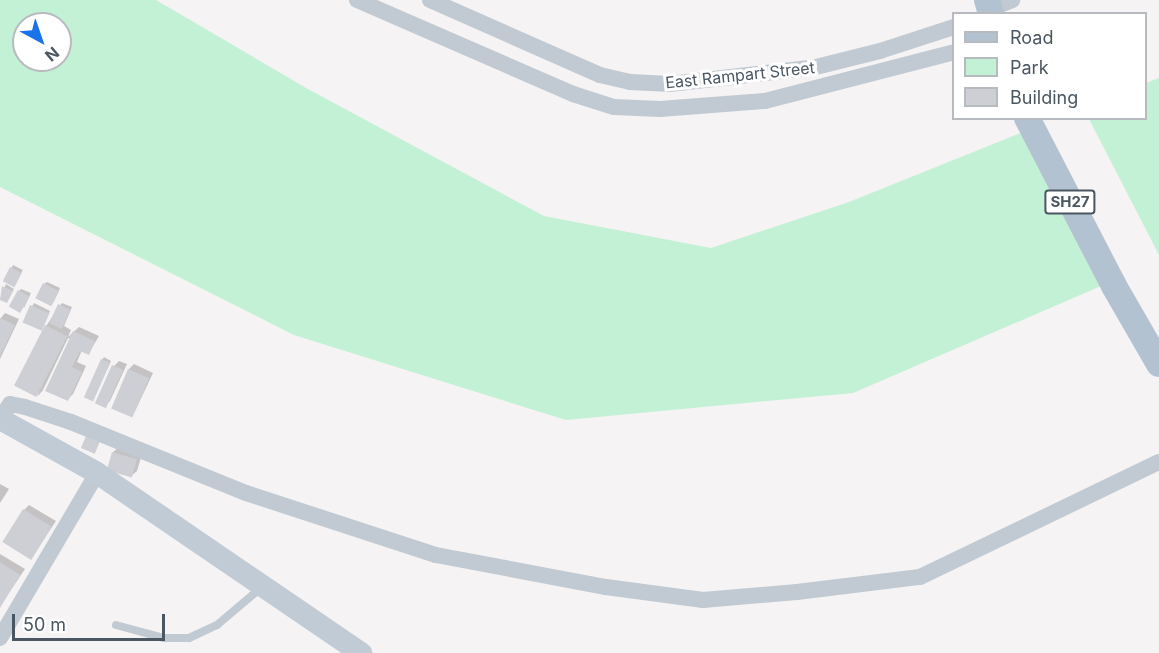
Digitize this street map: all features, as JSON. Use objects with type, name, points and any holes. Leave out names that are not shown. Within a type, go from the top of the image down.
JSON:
[{"type":"main road","name":"SH27","points":[[1028,120],[1114,286],[1159,364]]},
{"type":"main road","points":[[0,419],[97,473],[361,653]]},
{"type":"street","points":[[357,0],[573,94],[614,106],[660,109],[765,101],[952,53]]},
{"type":"street","name":"East Rampart Street","points":[[430,0],[600,75],[630,82],[670,84],[816,67],[880,51],[952,28]]},
{"type":"street","points":[[0,419],[10,404],[26,407],[71,422],[246,493],[436,555],[606,587],[703,600],[920,577],[1159,462]]},
{"type":"street","points":[[2,631],[97,473]]},
{"type":"lane","points":[[117,625],[164,638],[189,638],[217,625],[263,586]]},
{"type":"green space","points":[[0,0],[156,0],[308,89],[544,216],[711,248],[849,202],[1028,130],[1108,283],[853,393],[566,420],[294,335],[0,187]]},
{"type":"green space","points":[[1159,78],[1159,255],[1090,120],[1147,120],[1147,83]]},
{"type":"building","points":[[10,267],[22,273],[14,287],[3,281]]},
{"type":"building","points":[[43,283],[59,291],[51,306],[35,298]]},
{"type":"building","points":[[2,286],[13,291],[7,303],[0,300]]},
{"type":"building","points":[[18,290],[29,296],[20,313],[9,307]]},
{"type":"building","points":[[58,304],[71,310],[62,329],[49,323]]},
{"type":"building","points":[[30,305],[49,313],[42,331],[23,322]]},
{"type":"building","points":[[0,318],[15,325],[0,356]]},
{"type":"building","points":[[45,325],[67,336],[36,397],[14,386]]},
{"type":"building","points":[[73,331],[95,341],[89,355],[80,351],[72,367],[82,372],[68,401],[45,391]]},
{"type":"building","points":[[101,359],[110,363],[93,401],[84,397]]},
{"type":"building","points":[[112,365],[123,370],[106,408],[95,403]]},
{"type":"building","points":[[128,369],[149,378],[132,418],[111,409]]},
{"type":"building","points":[[86,436],[100,442],[95,454],[81,448]]},
{"type":"building","points":[[112,452],[137,459],[132,477],[107,470]]},
{"type":"building","points":[[23,509],[52,527],[31,560],[2,542]]},
{"type":"building","points":[[0,562],[20,575],[0,608]]}]
